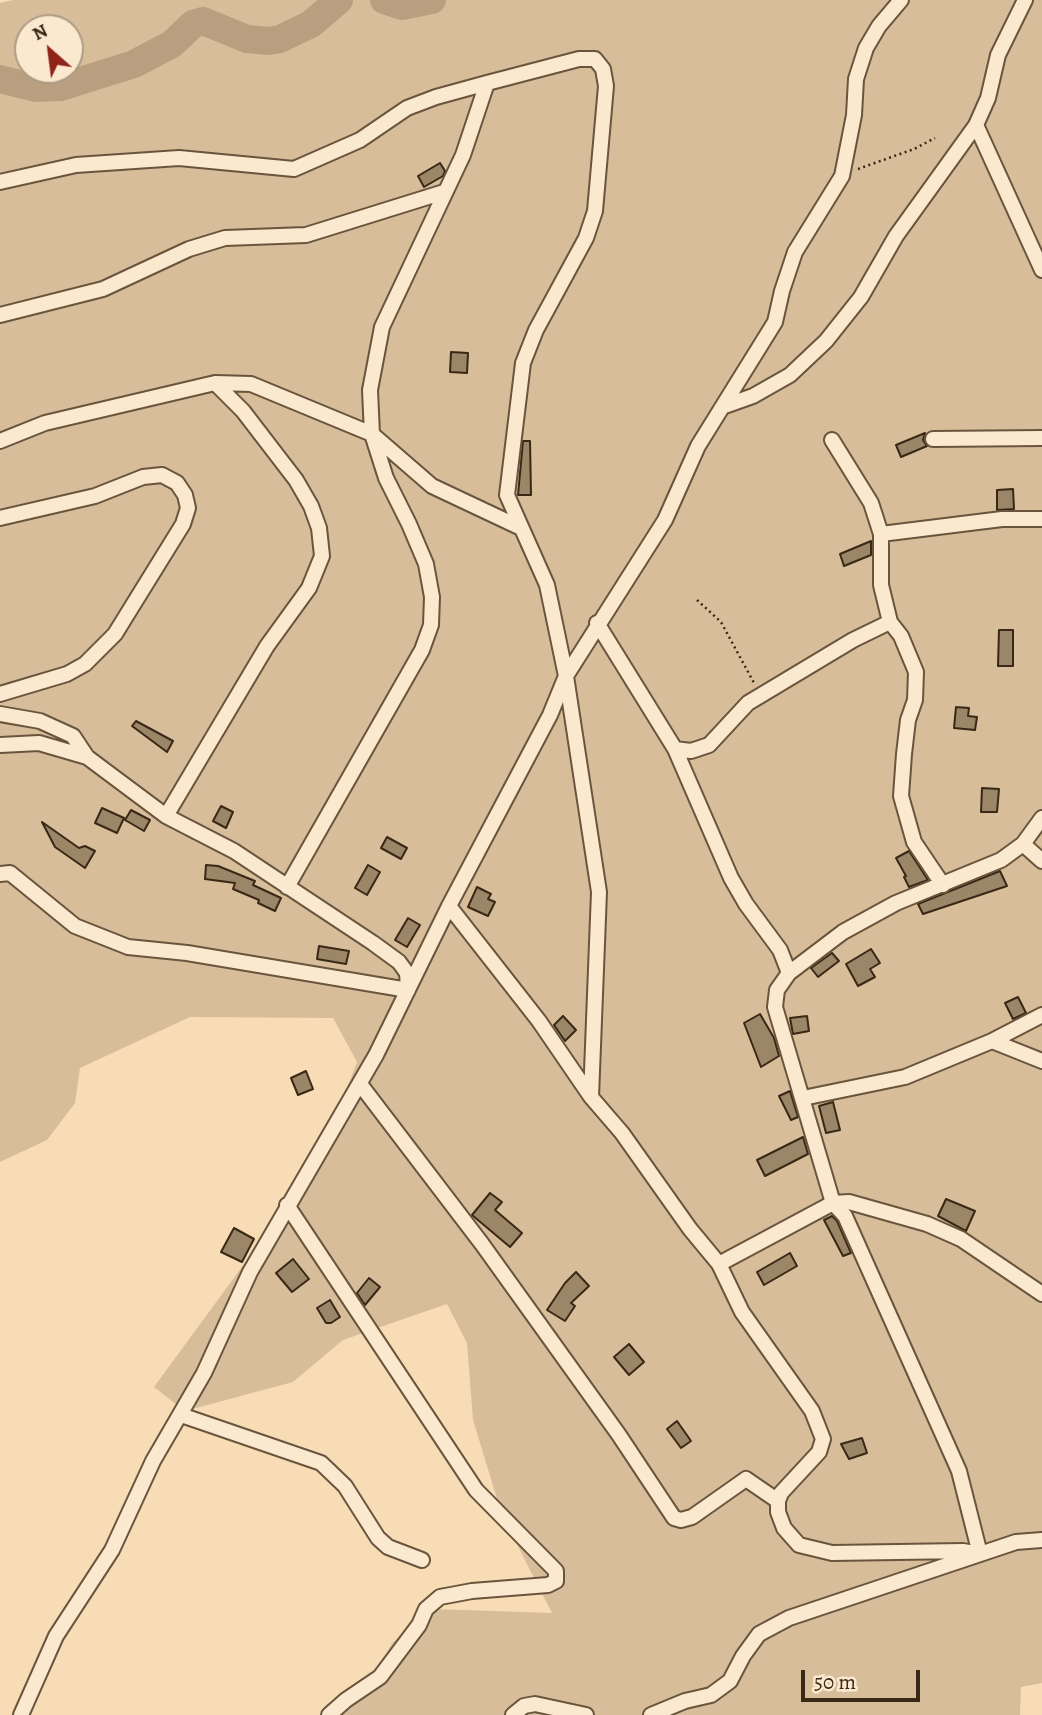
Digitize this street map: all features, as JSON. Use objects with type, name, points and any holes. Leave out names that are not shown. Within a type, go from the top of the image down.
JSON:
[{"type":"street","points":[[21,1715],[56,1636],[112,1550],[153,1461],[204,1373],[250,1272],[360,1084],[449,906],[550,715],[566,676],[597,623],[665,520],[698,446],[775,322],[795,252],[842,176],[854,115],[856,79],[866,48],[879,26],[901,0]]},
{"type":"street","points":[[722,407],[774,386],[790,375],[826,341],[861,297],[896,236],[976,125],[988,98],[998,55],[1025,0]]},
{"type":"street","points":[[0,182],[76,165],[179,158],[294,169],[360,140],[407,108],[436,97],[579,59],[595,59],[603,69],[606,86],[595,211],[586,238],[536,330],[523,363],[507,495],[547,585],[566,676],[599,892],[592,1097]]},
{"type":"street","points":[[287,887],[422,650],[431,625],[432,597],[426,564],[386,478],[372,433],[370,390],[382,327],[463,155],[486,83]]},
{"type":"street","points":[[976,125],[1042,270]]},
{"type":"street","points":[[0,315],[103,289],[189,249],[225,238],[306,235],[444,192]]},
{"type":"street","points":[[0,441],[45,423],[215,383],[251,384],[372,433],[432,486],[519,527]]},
{"type":"street","points":[[166,816],[267,646],[309,588],[322,556],[319,528],[311,506],[296,480],[243,411],[215,383]]},
{"type":"street","points":[[933,439],[1042,438]]},
{"type":"street","points":[[832,440],[871,503],[881,534],[881,585],[890,622],[901,636],[916,672],[915,700],[908,720],[901,796],[914,842],[943,885]]},
{"type":"street","points":[[0,518],[95,496],[142,477],[162,475],[177,483],[185,495],[188,508],[183,524],[115,634],[85,664],[67,674],[0,694]]},
{"type":"street","points":[[881,534],[1002,519],[1042,519]]},
{"type":"street","points":[[675,749],[691,751],[709,745],[738,712],[761,695],[853,640],[890,622]]},
{"type":"street","points":[[597,623],[675,749],[731,878],[779,950],[789,973]]},
{"type":"street","points":[[0,714],[40,721],[73,736],[87,757],[166,816],[234,851],[399,962],[407,973],[408,990]]},
{"type":"street","points":[[0,745],[39,743],[87,757]]},
{"type":"street","points":[[980,1554],[959,1471],[845,1216],[834,1203],[775,1007],[777,990],[789,973],[843,932],[896,903],[1001,860],[1023,844],[1042,818]]},
{"type":"street","points":[[1023,844],[1042,861]]},
{"type":"street","points":[[0,874],[9,873],[75,926],[128,947],[187,953],[408,990]]},
{"type":"street","points":[[449,906],[540,1021],[592,1097],[719,1264],[742,1312],[812,1411],[822,1439],[818,1452],[778,1501],[778,1512],[784,1528],[799,1545],[832,1553],[963,1551],[980,1554]]},
{"type":"street","points":[[803,1098],[890,1081],[992,1041],[1042,1015]]},
{"type":"street","points":[[992,1041],[1042,1061]]},
{"type":"street","points":[[360,1084],[490,1255],[619,1435],[674,1518],[681,1520],[692,1517],[746,1479],[778,1501]]},
{"type":"street","points":[[719,1264],[834,1203],[849,1202],[927,1224],[961,1240],[1042,1294]]},
{"type":"street","points":[[287,1205],[476,1490],[556,1571],[556,1581],[548,1585],[472,1591],[440,1597],[426,1609],[419,1625],[380,1677],[328,1715]]},
{"type":"street","points":[[181,1415],[321,1463],[345,1486],[378,1538],[388,1547],[422,1560]]},
{"type":"street","points":[[651,1715],[685,1701],[711,1695],[730,1681],[759,1634],[789,1618],[1016,1542],[1042,1540]]},
{"type":"street","points":[[513,1715],[524,1706],[534,1704],[586,1715]]},
{"type":"path","points":[[842,176],[914,149],[935,138]]},
{"type":"path","points":[[697,600],[721,622],[761,695]]},
{"type":"shaded area","points":[[13,0],[1042,0],[1042,1683],[1021,1687],[1020,1715],[329,1715],[365,1696],[392,1643],[432,1609],[552,1613],[502,1515],[473,1420],[467,1343],[447,1304],[343,1340],[293,1382],[185,1411],[154,1387],[318,1163],[357,1062],[333,1018],[190,1017],[80,1068],[75,1103],[47,1140],[0,1162],[0,3]]},
{"type":"building","points":[[440,163],[445,171],[443,176],[424,187],[418,176]]},
{"type":"building","points":[[451,352],[468,353],[467,373],[450,372]]},
{"type":"building","points":[[925,433],[923,440],[927,446],[901,457],[896,445]]},
{"type":"building","points":[[523,441],[530,441],[531,495],[518,495]]},
{"type":"building","points":[[1013,489],[1014,509],[997,510],[997,490]]},
{"type":"building","points":[[871,541],[871,555],[844,566],[840,554]]},
{"type":"building","points":[[999,630],[1013,630],[1013,666],[998,666]]},
{"type":"building","points":[[956,707],[969,708],[968,716],[977,717],[975,730],[954,728]]},
{"type":"building","points":[[136,721],[173,741],[167,752],[132,726]]},
{"type":"building","points":[[982,788],[999,789],[997,812],[981,812]]},
{"type":"building","points":[[221,806],[233,812],[226,828],[213,821]]},
{"type":"building","points":[[102,808],[124,818],[117,833],[95,823]]},
{"type":"building","points":[[131,810],[150,820],[144,831],[125,820]]},
{"type":"building","points":[[42,822],[79,848],[85,846],[95,851],[85,868],[55,847]]},
{"type":"building","points":[[387,837],[407,848],[401,859],[381,848]]},
{"type":"building","points":[[909,851],[928,880],[909,887],[896,858]]},
{"type":"building","points":[[206,865],[218,866],[255,881],[253,885],[281,898],[275,911],[258,903],[259,900],[233,889],[235,883],[205,879]]},
{"type":"building","points":[[368,865],[380,872],[367,895],[355,888]]},
{"type":"building","points":[[1000,871],[1007,886],[923,914],[918,904]]},
{"type":"building","points":[[477,887],[491,894],[488,899],[495,902],[488,916],[468,907]]},
{"type":"building","points":[[408,918],[420,925],[407,947],[395,940]]},
{"type":"building","points":[[319,946],[349,951],[346,964],[317,959]]},
{"type":"building","points":[[871,949],[880,963],[870,969],[875,977],[858,986],[846,964]]},
{"type":"building","points":[[832,953],[839,961],[818,977],[811,968]]},
{"type":"building","points":[[1018,997],[1026,1013],[1013,1019],[1005,1003]]},
{"type":"building","points":[[760,1014],[774,1038],[779,1056],[761,1067],[744,1023]]},
{"type":"building","points":[[563,1016],[576,1030],[565,1041],[554,1025]]},
{"type":"building","points":[[807,1016],[809,1031],[793,1034],[790,1018]]},
{"type":"building","points":[[306,1071],[313,1089],[298,1095],[291,1078]]},
{"type":"building","points":[[790,1091],[798,1117],[791,1120],[779,1096]]},
{"type":"building","points":[[833,1102],[840,1130],[826,1133],[819,1106]]},
{"type":"building","points":[[803,1137],[808,1154],[765,1176],[757,1160]]},
{"type":"building","points":[[490,1193],[502,1202],[495,1210],[522,1233],[510,1247],[472,1215]]},
{"type":"building","points":[[946,1199],[975,1211],[966,1231],[938,1216]]},
{"type":"building","points":[[832,1216],[837,1221],[851,1253],[843,1256],[824,1220]]},
{"type":"building","points":[[234,1228],[254,1239],[242,1262],[221,1252]]},
{"type":"building","points":[[790,1253],[797,1266],[764,1285],[757,1272]]},
{"type":"building","points":[[293,1259],[309,1279],[292,1292],[276,1273]]},
{"type":"building","points":[[576,1272],[589,1286],[571,1303],[575,1306],[565,1321],[547,1310]]},
{"type":"building","points":[[369,1278],[380,1287],[365,1305],[357,1293]]},
{"type":"building","points":[[330,1300],[340,1317],[326,1323],[317,1308]]},
{"type":"building","points":[[629,1344],[644,1362],[629,1375],[614,1357]]},
{"type":"building","points":[[677,1421],[691,1441],[681,1448],[667,1429]]},
{"type":"building","points":[[862,1438],[867,1453],[849,1459],[841,1444]]},
{"type":"waterway","points":[[0,79],[36,88],[61,87],[134,64],[172,44],[193,24],[203,21],[247,39],[280,39],[311,24],[339,0]]},
{"type":"waterway","points":[[384,0],[402,6],[432,0]]}]
